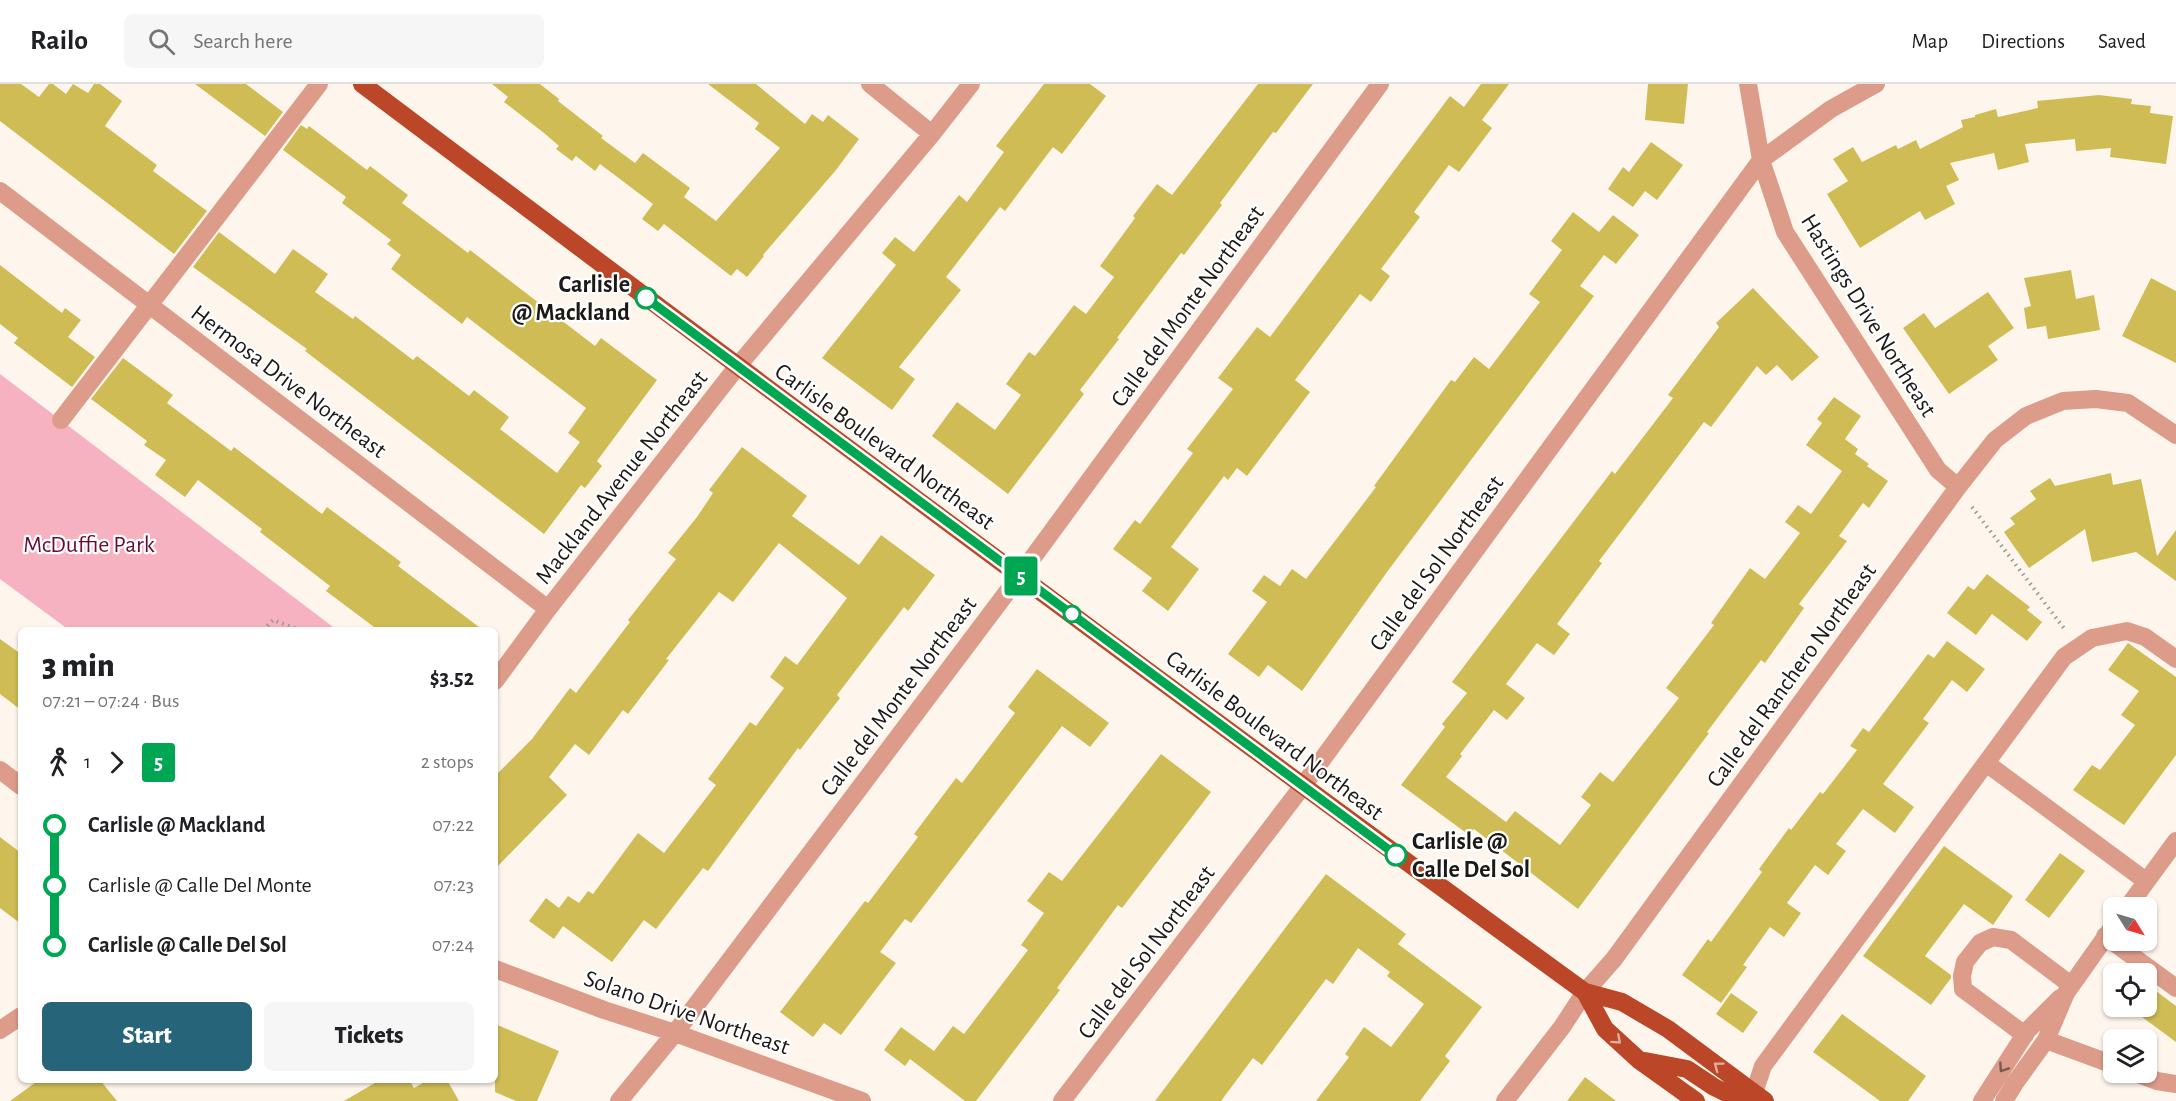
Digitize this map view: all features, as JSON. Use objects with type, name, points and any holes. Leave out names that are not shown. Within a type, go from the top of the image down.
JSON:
[{"type":"main road","name":"Carlisle Boulevard Northeast","points":[[362,84],[737,367],[1020,575],[1302,787],[1584,992],[1622,1002],[1668,1029],[1760,1097]]},
{"type":"main road","name":"Carlisle Boulevard Northeast","points":[[1584,992],[1605,1029],[1640,1061],[1696,1101]]},
{"type":"main road","points":[[1640,1061],[1687,1069],[1714,1087],[1739,1099],[1760,1097]]},
{"type":"street","points":[[61,420],[319,84]]},
{"type":"street","points":[[870,84],[932,134]]},
{"type":"street","name":"Mackland Avenue Northeast","points":[[498,677],[737,367],[932,134],[971,84]]},
{"type":"street","name":"Calle del Monte Northeast","points":[[619,1101],[675,1033],[1020,575],[1380,84]]},
{"type":"street","name":"Hastings Drive Northeast","points":[[1748,84],[1761,160],[1785,232],[1938,470],[1958,487]]},
{"type":"street","name":"Calle del Sol Northeast","points":[[1062,1101],[1302,787],[1761,160],[1831,110],[1876,84]]},
{"type":"street","name":"Hermosa Drive Northeast","points":[[0,192],[549,609]]},
{"type":"street","name":"Calle del Ranchero Northeast","points":[[1505,1101],[1562,1027],[1584,992],[1614,959],[1958,487],[1995,440],[2026,416],[2063,401],[2096,399],[2128,403],[2176,435]]},
{"type":"street","points":[[1760,1097],[1763,1066],[2064,657],[2092,638],[2127,632],[2145,637],[2176,658]]},
{"type":"street","points":[[1986,763],[2146,881]]},
{"type":"street","points":[[0,770],[18,784]]},
{"type":"street","points":[[2135,897],[2176,841]]},
{"type":"street","points":[[2025,1035],[1963,989],[1962,976],[1965,963],[1980,943],[1993,937],[2011,940],[2068,989]]},
{"type":"street","points":[[1983,1097],[2025,1035],[2068,989],[2103,939]]},
{"type":"street","points":[[2133,951],[2176,988]]},
{"type":"street","name":"Solano Drive Northeast","points":[[498,970],[862,1101]]},
{"type":"street","points":[[2004,1101],[2046,1040],[2068,989]]},
{"type":"street","points":[[0,1030],[18,1018]]},
{"type":"street","points":[[2046,1040],[2103,1061]]},
{"type":"street","points":[[2157,1081],[2176,1084]]},
{"type":"path","points":[[1972,507],[2079,647]]},
{"type":"path","points":[[266,627],[273,620],[292,627]]},
{"type":"green space","name":"McDuffie Park","points":[[0,374],[333,627],[65,627],[0,579]]},
{"type":"building","points":[[0,84],[21,84],[39,97],[49,84],[53,84],[66,94],[73,84],[88,93],[94,84],[100,84],[122,101],[105,126],[157,165],[153,171],[207,211],[174,254],[0,121]]},
{"type":"building","points":[[195,84],[246,84],[283,112],[265,136]]},
{"type":"building","points":[[492,84],[540,84],[603,136],[601,138],[635,163],[643,153],[690,188],[684,197],[716,221],[780,148],[755,129],[759,123],[708,84],[756,84],[805,124],[812,114],[823,122],[828,115],[859,139],[747,277],[737,269],[731,276],[664,224],[658,231],[642,219],[653,204],[600,164],[595,171],[576,156],[572,161],[556,149],[559,146],[504,102],[508,97]]},
{"type":"building","points":[[1044,84],[1090,84],[1106,96],[1062,154],[1053,147],[1005,211],[1000,207],[946,277],[961,290],[899,367],[915,379],[892,410],[822,358],[896,265],[882,253],[895,237],[914,252],[959,195],[967,202],[1004,152],[996,146]]},
{"type":"building","points":[[1258,84],[1313,84],[1276,133],[1273,132],[1220,203],[1222,205],[1184,255],[1181,253],[1117,338],[1119,339],[1080,390],[1084,394],[1008,494],[932,436],[957,402],[995,430],[1021,395],[1006,384],[1029,352],[1035,356],[1074,305],[1086,314],[1114,277],[1100,266],[1135,218],[1133,216],[1157,184],[1172,195]]},
{"type":"building","points":[[1481,84],[1509,84],[1482,120],[1492,128],[1459,172],[1449,165],[1414,212],[1420,217],[1381,269],[1390,276],[1371,302],[1360,294],[1295,380],[1310,392],[1247,476],[1237,468],[1228,480],[1224,476],[1171,547],[1199,569],[1168,611],[1142,591],[1152,578],[1113,549],[1135,520],[1140,524],[1193,453],[1187,449],[1233,389],[1218,378],[1257,327],[1270,337],[1450,96],[1464,107]]},
{"type":"building","points":[[1648,84],[1688,84],[1684,124],[1645,120]]},
{"type":"building","points":[[2099,95],[2132,99],[2131,104],[2151,106],[2150,113],[2173,116],[2166,164],[2110,157],[2111,148],[2076,151],[2075,139],[2025,144],[2029,162],[1998,170],[1994,153],[1950,163],[1959,180],[1946,186],[1955,204],[1925,220],[1920,211],[1860,248],[1827,194],[1848,181],[1833,159],[1853,147],[1862,162],[1896,145],[1898,149],[1916,140],[1920,149],[1963,127],[1961,120],[1996,109],[1998,117],[2038,108],[2037,101]]},
{"type":"building","points":[[301,125],[307,129],[309,126],[367,170],[370,166],[408,195],[402,203],[468,253],[470,250],[595,346],[601,338],[657,380],[597,461],[602,466],[585,488],[581,485],[544,534],[305,351],[307,349],[193,267],[219,232],[275,274],[293,249],[328,274],[315,292],[353,319],[355,316],[413,360],[417,356],[469,396],[474,390],[509,417],[500,429],[557,473],[580,442],[568,433],[586,408],[467,317],[462,324],[391,269],[401,255],[387,244],[391,240],[342,203],[346,197],[283,150]]},
{"type":"building","points":[[1651,142],[1683,165],[1657,200],[1645,191],[1633,207],[1608,189],[1623,167],[1629,172]]},
{"type":"building","points":[[1573,212],[1599,232],[1613,215],[1639,235],[1616,264],[1604,255],[1580,286],[1594,296],[1387,572],[1302,691],[1268,665],[1259,677],[1228,654],[1267,602],[1252,591],[1264,575],[1280,586],[1292,569],[1306,579],[1376,487],[1374,486],[1451,380],[1455,382],[1474,357],[1489,369],[1540,302],[1529,294],[1562,250],[1551,241]]},
{"type":"building","points":[[0,265],[62,313],[65,308],[81,320],[68,337],[95,357],[72,387],[14,343],[18,338],[0,324]]},
{"type":"building","points":[[2071,270],[2076,299],[2094,295],[2100,330],[2048,339],[2046,326],[2027,329],[2024,308],[2031,306],[2024,278]]},
{"type":"building","points":[[2151,278],[2176,291],[2176,363],[2122,336]]},
{"type":"building","points":[[1753,288],[1819,357],[1792,381],[1777,365],[1766,375],[1757,366],[1711,427],[1704,422],[1599,561],[1602,563],[1557,624],[1570,634],[1554,655],[1537,643],[1506,684],[1525,698],[1507,720],[1494,710],[1460,754],[1462,756],[1446,777],[1506,822],[1515,811],[1560,845],[1591,805],[1581,797],[1600,772],[1613,782],[1679,698],[1666,688],[1714,625],[1711,623],[1750,568],[1765,579],[1800,533],[1785,522],[1798,505],[1811,514],[1842,471],[1806,445],[1822,423],[1817,419],[1834,397],[1861,416],[1845,439],[1858,449],[1855,454],[1869,464],[1867,466],[1888,481],[1869,508],[1863,503],[1839,536],[1847,541],[1799,604],[1804,608],[1765,663],[1761,660],[1578,909],[1474,829],[1469,835],[1401,785],[1445,727],[1442,724],[1467,693],[1452,682],[1612,471],[1615,474],[1673,398],[1668,395],[1719,327],[1716,323]]},
{"type":"building","points":[[1988,292],[2014,328],[1988,346],[1998,360],[1949,394],[1903,328],[1924,313],[1935,328]]},
{"type":"building","points":[[123,358],[173,395],[167,403],[231,451],[234,447],[322,514],[327,507],[401,562],[398,566],[479,627],[374,627],[326,591],[330,586],[260,532],[262,529],[198,480],[185,497],[155,475],[166,460],[144,445],[147,441],[91,399]]},
{"type":"building","points":[[742,447],[807,496],[792,516],[859,565],[881,535],[935,575],[908,611],[904,607],[837,695],[840,698],[800,750],[798,748],[708,871],[703,868],[656,929],[644,920],[612,962],[563,926],[554,939],[529,921],[546,898],[559,908],[568,896],[579,903],[588,891],[593,894],[638,833],[664,853],[716,785],[708,779],[750,722],[756,726],[784,688],[770,677],[785,656],[797,665],[847,598],[779,543],[733,602],[719,592],[666,659],[669,660],[628,714],[623,710],[589,755],[575,744],[549,777],[567,795],[498,866],[498,773],[532,739],[570,688],[576,693],[630,622],[628,620],[676,559],[668,553],[713,493],[709,490]]},
{"type":"building","points":[[2111,473],[2113,485],[2141,479],[2157,556],[2176,530],[2176,581],[2136,552],[2092,562],[2085,529],[2029,568],[2004,532],[2015,524],[2010,518],[2036,499],[2030,491],[2050,478],[2055,486]]},
{"type":"building","points":[[1987,574],[2030,607],[2027,610],[2042,622],[2027,641],[1992,614],[1976,635],[1947,613],[1968,586],[1974,590]]},
{"type":"building","points":[[0,639],[18,652],[18,708],[0,694]]},
{"type":"building","points":[[1947,641],[1985,669],[1967,692],[1952,680],[1923,719],[1929,723],[1883,784],[1914,807],[1895,833],[1863,809],[1836,844],[1846,851],[1828,875],[1815,865],[1787,903],[1801,913],[1784,937],[1770,927],[1743,965],[1747,967],[1721,1003],[1682,975],[1708,939],[1711,942],[1762,872],[1759,869],[1789,828],[1791,830],[1820,792],[1823,794],[1857,750],[1850,746],[1863,728],[1869,732],[1928,654],[1934,658]]},
{"type":"building","points":[[2128,643],[2176,677],[2176,755],[2124,825],[2073,790],[2092,765],[2100,770],[2135,725],[2121,715],[2139,691],[2108,670]]},
{"type":"building","points":[[1037,669],[1109,723],[1090,747],[1062,726],[911,923],[905,919],[880,952],[896,963],[841,1035],[824,1023],[813,1037],[780,1012],[865,901],[868,903],[918,837],[914,834],[956,778],[962,783],[1015,713],[1008,707]]},
{"type":"building","points":[[1161,754],[1211,792],[1122,908],[1118,905],[1057,988],[1060,990],[976,1101],[965,1101],[910,1059],[905,1066],[884,1050],[901,1027],[934,1051],[953,1026],[964,1034],[1028,950],[1021,945],[1044,913],[1027,901],[1049,872],[1062,881]]},
{"type":"building","points":[[0,837],[18,851],[18,922],[0,908]]},
{"type":"building","points":[[1944,846],[2013,896],[1993,925],[1964,904],[1925,956],[1951,975],[1931,1005],[1863,956]]},
{"type":"building","points":[[2060,853],[2085,871],[2049,918],[2025,900]]},
{"type":"building","points":[[1326,874],[1406,934],[1398,944],[1482,1007],[1445,1056],[1450,1061],[1420,1101],[1316,1101],[1349,1057],[1345,1054],[1364,1027],[1391,1047],[1424,1004],[1387,976],[1390,972],[1358,948],[1333,984],[1326,979],[1262,1065],[1253,1058],[1221,1101],[1155,1101]]},
{"type":"building","points":[[2157,992],[2176,1006],[2176,1042],[2142,1017],[2157,1017]]},
{"type":"building","points":[[1731,993],[1758,1012],[1743,1033],[1716,1014]]},
{"type":"building","points":[[1842,1014],[1926,1076],[1908,1101],[1880,1101],[1813,1052]]},
{"type":"building","points":[[498,1025],[559,1051],[537,1101],[516,1101],[495,1092],[495,1083],[498,1083]]},
{"type":"building","points":[[1585,1077],[1616,1101],[1567,1101]]},
{"type":"building","points":[[35,1083],[102,1083],[117,1101],[10,1101]]},
{"type":"building","points":[[375,1083],[411,1083],[414,1088],[423,1083],[449,1083],[459,1101],[344,1101]]},
{"type":"bus line","name":"5","points":[[646,298],[1396,855]]},
{"type":"place","name":"Carlisle @ Mackland","points":[[646,298]]},
{"type":"place","name":"Carlisle @ Calle Del Sol","points":[[1396,855]]}]
